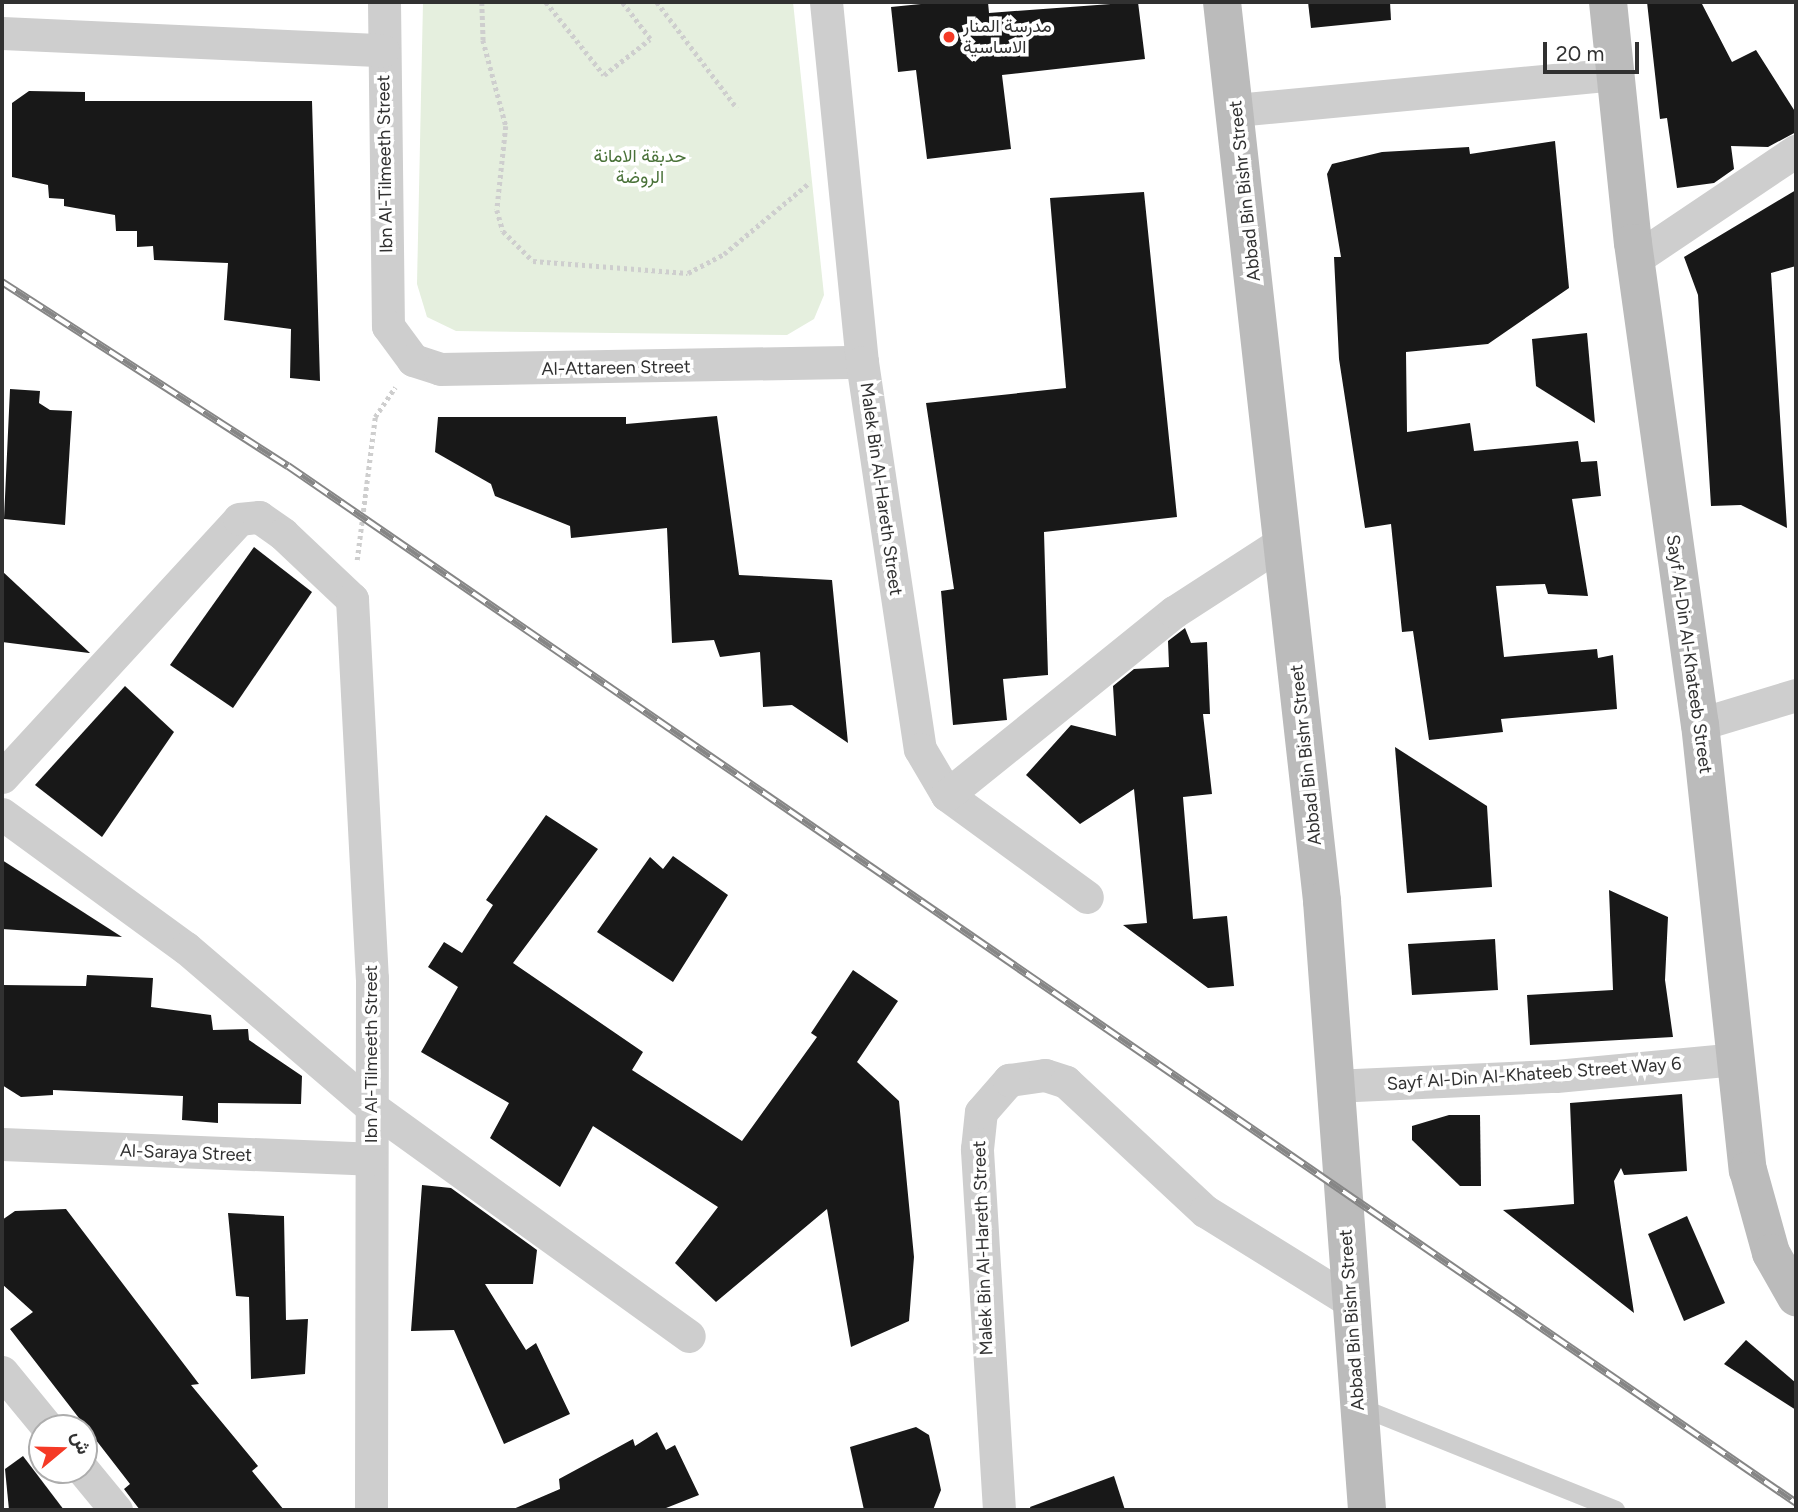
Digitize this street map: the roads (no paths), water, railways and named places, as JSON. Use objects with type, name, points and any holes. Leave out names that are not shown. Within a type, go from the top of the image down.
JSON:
[{"type":"street","name":"Ibn Al-Tilmeeth Street","points":[[384,2],[388,326],[413,360]]},
{"type":"street","name":"Malek Bin Al-Hareth Street","points":[[826,2],[862,362],[915,723],[928,772],[947,795],[1087,897]]},
{"type":"street","name":"Abbad Bin Bishr Street","points":[[1222,2],[1322,901],[1333,1086],[1367,1510]]},
{"type":"street","name":"Sayf Al-Din Al-Khateeb Street","points":[[1608,2],[1635,259],[1700,724],[1735,1059],[1757,1213],[1796,1297]]},
{"type":"street","points":[[2,33],[383,50]]},
{"type":"street","points":[[1236,110],[1615,74]]},
{"type":"street","points":[[1635,259],[1796,151]]},
{"type":"street","name":"Al-Attareen Street","points":[[413,360],[440,369],[862,362]]},
{"type":"street","name":"Ibn Al-Tilmeeth Street","points":[[2,777],[239,519],[259,517],[282,534],[352,599],[369,880],[374,1109],[371,1159],[371,1510]]},
{"type":"street","points":[[947,795],[1174,612],[1282,542]]},
{"type":"street","points":[[1700,724],[1796,695]]},
{"type":"street","points":[[2,814],[186,948],[374,1109],[690,1336]]},
{"type":"street","name":"Sayf Al-Din Al-Khateeb Street Way 6","points":[[1333,1086],[1735,1059]]},
{"type":"street","name":"Malek Bin Al-Hareth Street","points":[[999,1510],[977,1149],[981,1112],[1009,1080],[1045,1076],[1066,1082],[1205,1211],[1298,1275],[1350,1301]]},
{"type":"street","name":"Al-Saraya Street","points":[[2,1144],[371,1159]]},
{"type":"street","points":[[2,1372],[36,1414]]},
{"type":"street","points":[[95,1484],[116,1510]]},
{"type":"lane","points":[[1358,1406],[1616,1510]]},
{"type":"railway","points":[[2,282],[288,466],[1796,1503]]},
{"type":"place","name":"مدرسة المنار الاساسية","points":[[949,37]]},
{"type":"park label","name":"حدبقة الامانة الروضة","points":[[640,167]]}]
